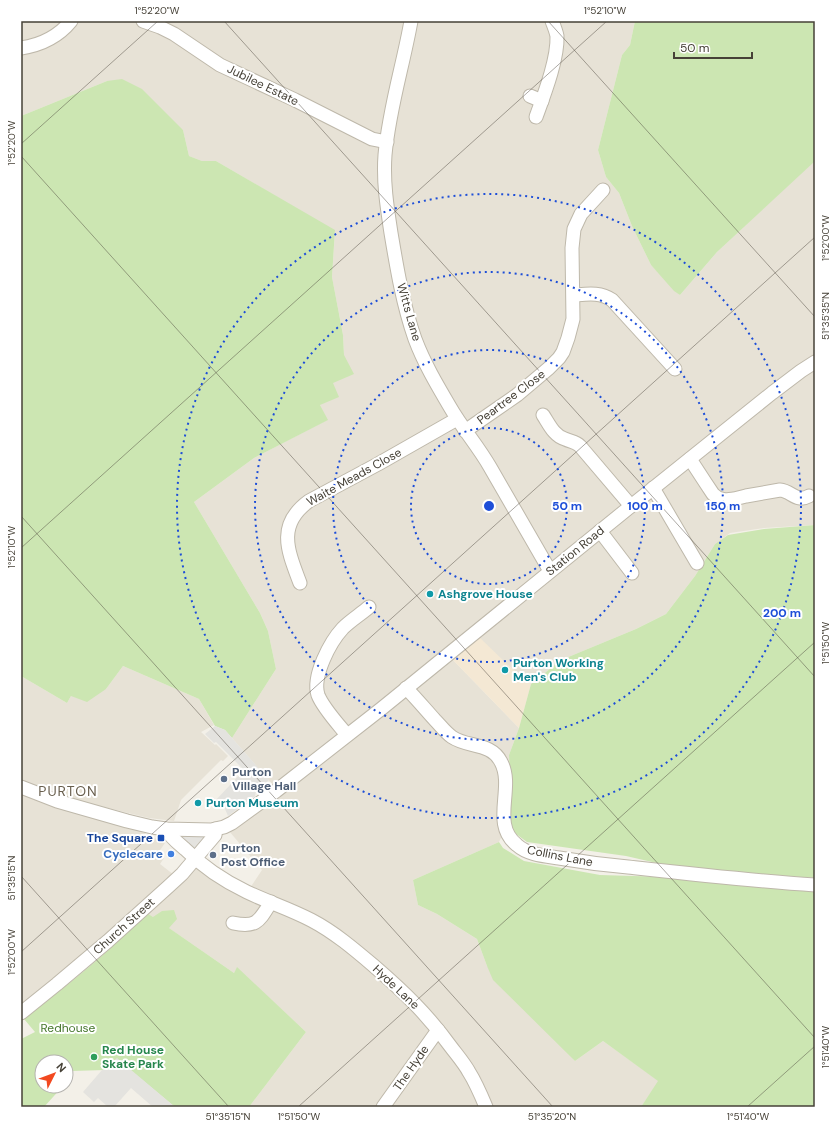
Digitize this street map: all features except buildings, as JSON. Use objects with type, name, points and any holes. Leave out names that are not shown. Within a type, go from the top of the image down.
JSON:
[{"type":"street","points":[[21,48],[33,46],[46,41],[60,33],[71,21]]},
{"type":"street","name":"Jubilee Estate","points":[[143,21],[174,34],[220,64],[372,139],[387,142]]},
{"type":"street","name":"Witts Lane","points":[[411,21],[396,87],[387,142],[385,176],[386,196],[403,300],[420,351],[457,419],[482,454],[550,571]]},
{"type":"street","points":[[536,117],[536,98],[555,54],[557,37],[552,21]]},
{"type":"street","name":"Peartree Close","points":[[465,431],[517,395],[559,358],[567,342],[573,320],[574,295],[572,248],[574,229],[582,214],[603,190]]},
{"type":"street","points":[[574,295],[597,294],[612,300],[675,368]]},
{"type":"street","name":"Station Road","points":[[216,830],[242,817],[381,709],[653,488],[787,381],[815,362]]},
{"type":"street","points":[[543,415],[559,436],[566,440],[576,442],[580,446],[631,506]]},
{"type":"street","name":"Waite Meads Close","points":[[300,583],[288,548],[289,525],[299,509],[309,501],[384,461],[457,419]]},
{"type":"street","points":[[690,459],[713,494],[721,499],[734,499],[780,490],[785,490],[800,499],[810,496]]},
{"type":"street","points":[[653,488],[697,563]]},
{"type":"street","points":[[600,531],[632,573]]},
{"type":"street","points":[[347,735],[319,698],[317,680],[323,661],[336,637],[347,624],[369,607]]},
{"type":"street","name":"Collins Lane","points":[[406,688],[452,737],[488,749],[498,757],[503,767],[505,780],[505,830],[511,840],[526,851],[542,856],[592,863],[815,886]]},
{"type":"street","points":[[21,787],[78,808],[127,821],[166,829],[198,831],[216,830]]},
{"type":"street","name":"Hyde Lane","points":[[166,829],[169,835],[205,868],[224,880],[247,892],[311,920],[346,942],[418,1006],[468,1070],[486,1107]]},
{"type":"street","name":"Church Street","points":[[21,1013],[123,928],[169,886],[195,859],[215,835],[216,830]]},
{"type":"street","points":[[233,923],[245,926],[256,922],[271,902]]},
{"type":"street","name":"The Hyde","points":[[383,1107],[438,1030]]},
{"type":"shaded area","points":[[21,21],[635,21],[630,45],[622,55],[598,150],[606,177],[619,193],[632,226],[651,265],[680,295],[717,252],[814,161],[815,525],[764,528],[730,533],[715,544],[695,576],[666,614],[636,629],[561,660],[531,684],[508,665],[453,660],[519,728],[509,755],[509,822],[499,842],[413,880],[418,905],[437,914],[477,939],[487,966],[575,1061],[603,1041],[659,1081],[641,1107],[249,1107],[306,1032],[237,968],[234,973],[147,913],[195,863],[248,891],[262,870],[229,831],[280,793],[232,738],[276,669],[268,631],[260,613],[194,502],[254,458],[327,420],[320,405],[332,383],[344,355],[343,335],[332,277],[335,231],[216,161],[202,161],[189,156],[183,130],[107,81],[21,116]]},
{"type":"shaded area","points":[[479,637],[508,665],[531,684],[519,728],[453,660]]},
{"type":"shaded area","points":[[123,666],[199,699],[214,725],[201,732],[228,756],[223,761],[221,760],[181,800],[174,821],[149,818],[72,799],[21,780],[21,676],[67,703],[71,696],[106,689]]},
{"type":"shaded area","points":[[215,726],[225,730],[269,780],[256,791],[255,796],[228,816],[225,809],[215,801],[244,770],[216,742],[214,743],[205,734]]},
{"type":"shaded area","points":[[21,790],[63,808],[113,824],[138,830],[165,843],[158,853],[164,858],[160,864],[174,875],[97,943],[21,1005]]},
{"type":"shaded area","points":[[177,836],[209,836],[194,853]]},
{"type":"shaded area","points":[[117,1058],[175,1107],[153,1107],[131,1088],[114,1107],[106,1107],[107,1106],[98,1098],[94,1102],[83,1092],[102,1070]]},
{"type":"green space","points":[[635,21],[815,21],[815,163],[814,162],[717,252],[680,295],[674,291],[651,265],[632,226],[619,193],[606,177],[598,150],[622,55],[630,45]]},
{"type":"green space","points":[[122,79],[142,89],[183,130],[189,156],[202,161],[216,161],[335,230],[332,277],[343,335],[344,355],[354,374],[333,383],[339,397],[320,405],[328,420],[254,458],[194,502],[260,613],[268,631],[276,669],[232,738],[225,730],[215,726],[199,699],[123,666],[106,689],[87,702],[71,696],[67,703],[21,676],[21,116],[107,81]]},
{"type":"green space","points":[[815,525],[815,878],[746,873],[661,864],[626,856],[527,842],[512,831],[507,814],[510,783],[509,755],[519,728],[531,684],[561,660],[636,629],[666,614],[695,576],[715,544],[728,535],[764,529]]},
{"type":"green space","points":[[499,842],[503,848],[524,861],[600,875],[667,877],[815,890],[815,1107],[641,1107],[658,1081],[603,1041],[575,1061],[493,980],[477,939],[437,914],[418,905],[413,880]]},
{"type":"green space","name":"Redhouse","points":[[174,910],[177,919],[169,928],[234,973],[237,967],[306,1032],[249,1107],[175,1107],[117,1059],[105,1070],[74,1071],[74,1054],[34,1054],[34,1094],[56,1094],[44,1107],[21,1107],[21,1039],[35,1032],[24,1019],[103,955],[147,913],[153,917],[162,911]]},
{"type":"place","name":"Ashgrove House","points":[[430,594]]},
{"type":"place","name":"Purton Working Men's Club","points":[[505,670]]},
{"type":"place","name":"Purton Village Hall","points":[[224,779]]},
{"type":"place","name":"Purton Museum","points":[[198,803]]},
{"type":"place","name":"The Square","points":[[161,838]]},
{"type":"place","name":"Cyclecare","points":[[171,854]]},
{"type":"place","name":"Purton Post Office","points":[[213,855]]},
{"type":"place","name":"Red House Skate Park","points":[[94,1057]]},
{"type":"district","name":"PURTON","points":[[68,791]]}]
